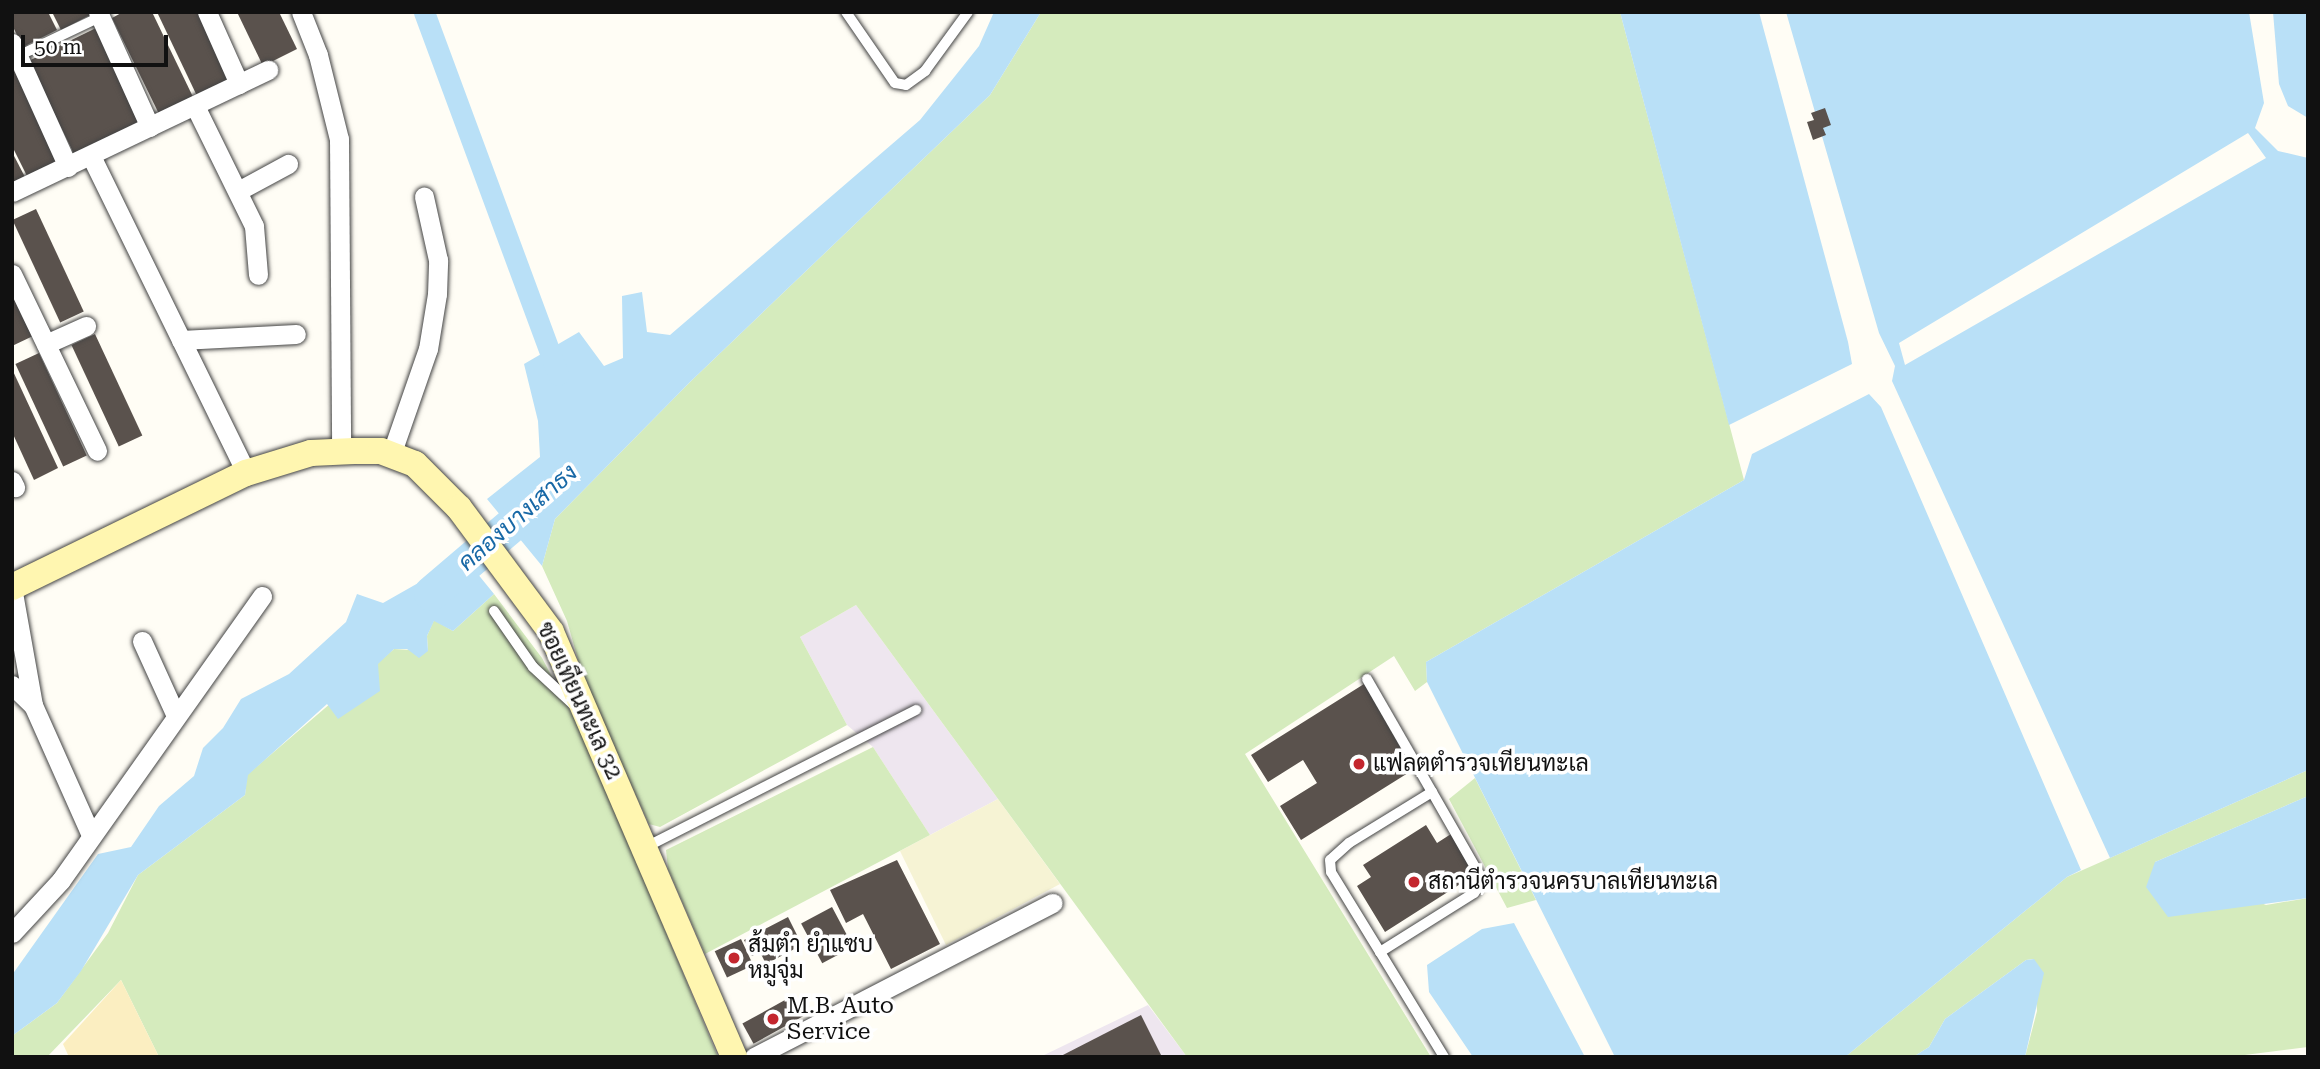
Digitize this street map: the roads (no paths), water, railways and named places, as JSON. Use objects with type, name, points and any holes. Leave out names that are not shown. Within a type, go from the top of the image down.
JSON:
[{"type":"street","points":[[207,12],[239,84]]},
{"type":"street","points":[[301,12],[318,55],[339,139],[341,452]]},
{"type":"street","points":[[102,14],[150,127]]},
{"type":"street","points":[[14,53],[68,167]]},
{"type":"street","points":[[12,192],[268,70]]},
{"type":"street","points":[[195,106],[254,226],[258,275]]},
{"type":"street","points":[[92,156],[246,473]]},
{"type":"street","points":[[238,191],[288,164]]},
{"type":"street","points":[[391,455],[428,349],[438,294],[438,260],[424,197]]},
{"type":"street","points":[[12,274],[97,451]]},
{"type":"street","points":[[46,344],[86,326]]},
{"type":"street","points":[[181,340],[296,334]]},
{"type":"street","name":"ซอยเทียนทะเล 32","points":[[12,587],[246,473],[312,453],[391,455],[415,464],[459,508],[551,632],[646,847],[734,1057]]},
{"type":"street","points":[[12,587],[33,705],[91,835]]},
{"type":"street","points":[[14,928],[41,905],[262,596]]},
{"type":"street","points":[[142,641],[176,716]]},
{"type":"street","points":[[12,685],[33,705]]},
{"type":"street","points":[[754,1057],[1054,903]]},
{"type":"lane","points":[[846,12],[895,83],[906,85],[925,71],[968,12]]},
{"type":"lane","points":[[14,53],[102,14]]},
{"type":"lane","points":[[494,611],[551,688],[586,713]]},
{"type":"lane","points":[[1367,679],[1483,881],[1475,893],[1380,952]]},
{"type":"lane","points":[[646,847],[916,710]]},
{"type":"lane","points":[[1432,792],[1349,843],[1330,860],[1331,872],[1444,1057]]},
{"type":"water","points":[[994,12],[1041,12],[990,95],[690,382],[555,519],[542,566],[487,499],[540,457],[538,421],[524,364],[579,332],[604,366],[623,358],[622,296],[642,292],[647,332],[670,335],[920,120],[979,46]]},
{"type":"water","points":[[1620,12],[1759,12],[1848,342],[1852,364],[1729,425]]},
{"type":"water","points":[[1786,12],[2249,12],[2264,103],[2255,128],[2278,151],[2308,158],[2308,770],[2110,858],[1892,381],[1895,366],[1879,333]],"holes":[[[2248,133],[2266,158],[1905,365],[1899,343]]]},
{"type":"water","points":[[2273,12],[2308,12],[2308,118],[2288,106],[2279,84]]},
{"type":"water","points":[[1869,394],[1881,407],[2081,870],[2067,877],[1845,1057],[1615,1057],[1427,682],[1426,662],[1744,480],[1752,454]]},
{"type":"water","points":[[464,557],[494,594],[453,631],[434,621],[427,636],[428,651],[419,658],[407,649],[394,649],[378,664],[380,691],[338,719],[327,704],[248,775],[245,795],[138,875],[81,971],[57,1003],[12,1036],[12,975],[98,854],[131,847],[159,806],[194,776],[203,748],[223,728],[241,699],[289,674],[346,622],[357,594],[383,603]]},
{"type":"water","points":[[2308,796],[2308,898],[2168,917],[2146,887],[2155,862]]},
{"type":"water","points":[[1514,923],[1585,1057],[1473,1057],[1429,992],[1427,965],[1482,929]]},
{"type":"water","points":[[2034,959],[2044,973],[2025,1057],[1913,1057],[1929,1047],[1945,1019],[2026,960]]},
{"type":"waterway","points":[[424,12],[558,375]]},
{"type":"waterway","name":"คลองบางเสาธง","points":[[431,593],[546,495]]},
{"type":"place","name":"แฟลตตำรวจเทียนทะเล","points":[[1359,764]]},
{"type":"place","name":"สถานีตำรวจนครบาลเทียนทะเล","points":[[1414,882]]},
{"type":"place","name":"ส้มตำ ยำแซบ หมูจุ่ม","points":[[734,958]]},
{"type":"place","name":"M.B. Auto Service","points":[[773,1019]]}]
